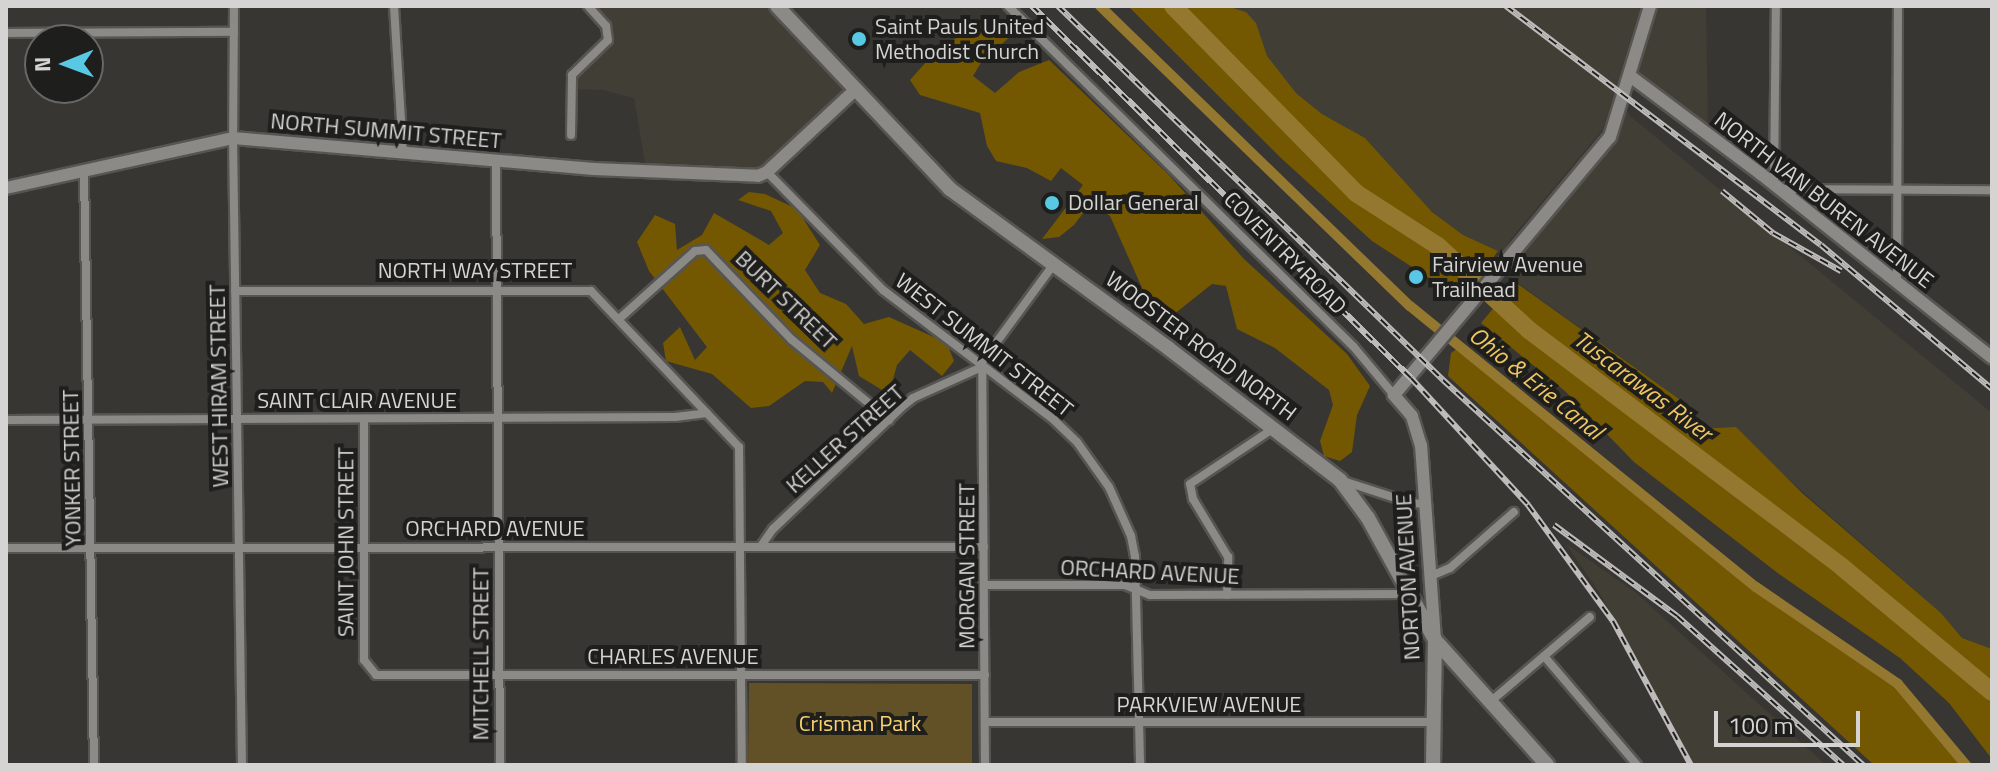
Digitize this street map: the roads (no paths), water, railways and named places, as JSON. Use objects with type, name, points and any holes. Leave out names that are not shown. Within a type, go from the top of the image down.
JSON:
[{"type":"main road","name":"WOOSTER ROAD NORTH","points":[[777,6],[950,189],[1340,480],[1368,518],[1435,640],[1547,765]]},
{"type":"main road","name":"NORTON AVENUE","points":[[1433,765],[1435,640]]},
{"type":"street","name":"WEST HIRAM STREET","points":[[234,6],[242,765]]},
{"type":"street","points":[[394,6],[403,152]]},
{"type":"street","points":[[571,135],[572,75],[608,40],[609,31],[588,6]]},
{"type":"street","name":"COVENTRY ROAD","points":[[1008,6],[1353,346],[1394,395]]},
{"type":"street","points":[[1394,395],[1432,354],[1610,137],[1650,6]]},
{"type":"street","points":[[1776,6],[1777,187],[1992,190]]},
{"type":"street","points":[[1897,281],[1898,6]]},
{"type":"street","points":[[6,33],[234,32]]},
{"type":"street","name":"NORTH VAN BUREN AVENUE","points":[[1630,76],[1777,187],[1992,358]]},
{"type":"street","points":[[767,172],[856,89]]},
{"type":"street","name":"NORTH SUMMIT STREET","points":[[6,188],[233,138],[651,173],[748,177],[767,172]]},
{"type":"street","name":"MITCHELL STREET","points":[[496,159],[500,765]]},
{"type":"street","name":"YONKER STREET","points":[[84,170],[94,765]]},
{"type":"street","name":"WEST SUMMIT STREET","points":[[767,172],[870,279],[1054,420],[1077,442],[1109,487],[1131,536],[1139,593],[1140,765]]},
{"type":"street","name":"BURT STREET","points":[[619,319],[695,251],[706,250],[792,340],[889,420]]},
{"type":"street","points":[[982,367],[986,354],[1054,264]]},
{"type":"street","name":"NORTH WAY STREET","points":[[235,291],[586,289],[619,319],[739,447],[742,765]]},
{"type":"street","name":"KELLER STREET","points":[[761,546],[773,529],[913,398],[982,367]]},
{"type":"street","name":"MORGAN STREET","points":[[982,367],[985,765]]},
{"type":"street","name":"NORTON AVENUE","points":[[1394,395],[1418,428],[1427,504],[1435,640]]},
{"type":"street","name":"SAINT CLAIR AVENUE","points":[[6,420],[497,419],[675,417],[707,413]]},
{"type":"street","name":"SAINT JOHN STREET","points":[[364,419],[366,664]]},
{"type":"street","points":[[1227,595],[1228,557],[1193,499],[1190,484],[1274,428]]},
{"type":"street","points":[[1340,480],[1411,503],[1427,504]]},
{"type":"street","points":[[1431,576],[1450,568],[1514,512]]},
{"type":"street","name":"ORCHARD AVENUE","points":[[6,548],[984,547]]},
{"type":"street","name":"ORCHARD AVENUE","points":[[985,585],[1125,585],[1139,593],[1227,595],[1410,594]]},
{"type":"street","points":[[1490,702],[1590,617]]},
{"type":"street","points":[[1544,656],[1637,765]]},
{"type":"street","name":"CHARLES AVENUE","points":[[366,664],[376,675],[985,675]]},
{"type":"street","name":"PARKVIEW AVENUE","points":[[985,722],[1434,722]]},
{"type":"waterway","name":"Ohio & Erie Canal","points":[[1100,6],[1410,306],[1756,587],[1898,684],[1966,765]]},
{"type":"waterway","name":"Tuscarawas River","points":[[1173,6],[1356,193],[1438,246],[1529,330],[1842,567],[1992,692]]},
{"type":"railway","points":[[1032,6],[1411,378],[1528,505],[1613,621],[1691,765]]},
{"type":"railway","points":[[1058,6],[1443,380],[1863,765]]},
{"type":"railway","points":[[1506,6],[1821,245],[1992,389]]},
{"type":"railway","points":[[1722,191],[1773,233],[1841,271]]},
{"type":"railway","points":[[1554,525],[1677,616],[1843,765]]},
{"type":"place","name":"Saint Pauls United Methodist Church","points":[[859,39]]},
{"type":"place","name":"Dollar General","points":[[1052,203]]},
{"type":"place","name":"Fairview Avenue Trailhead","points":[[1416,277]]},
{"type":"park label","name":"Crisman Park","points":[[860,724]]}]
